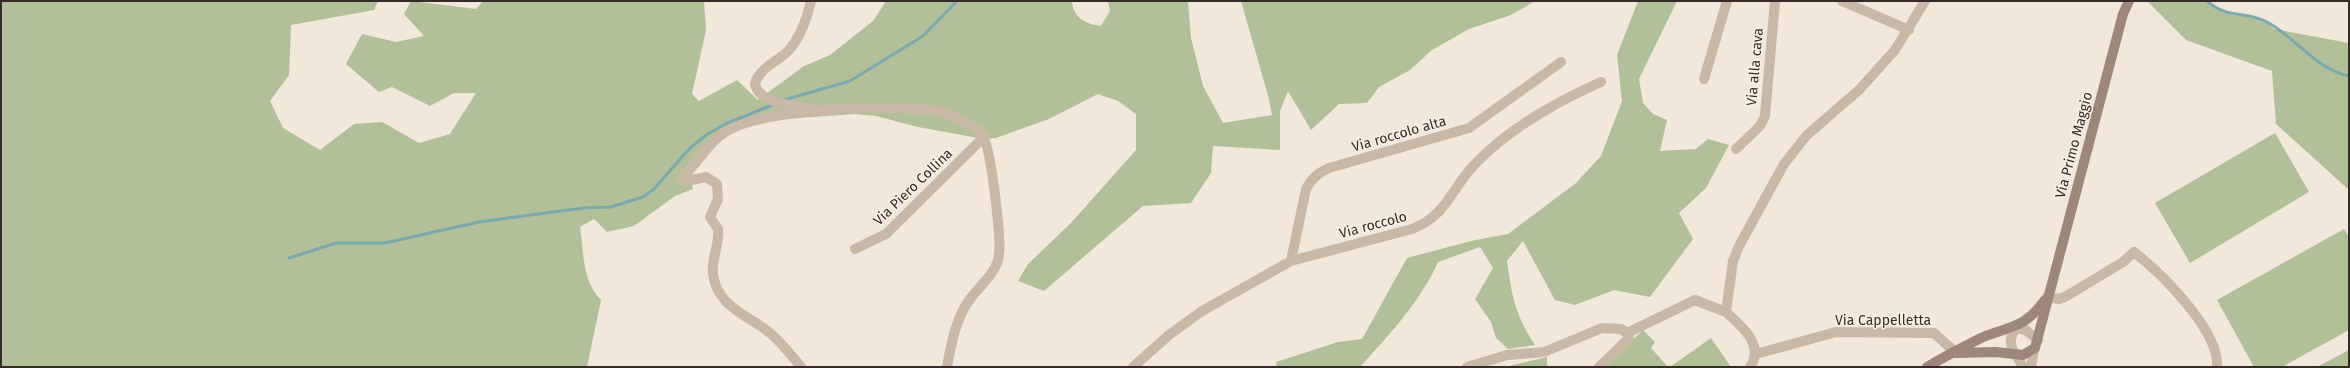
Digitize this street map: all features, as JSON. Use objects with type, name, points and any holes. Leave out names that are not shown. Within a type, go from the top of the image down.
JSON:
[{"type":"street","points":[[811,1],[807,15],[788,51],[771,63],[755,84],[758,93],[770,100],[818,110]]},
{"type":"street","points":[[1704,79],[1727,1]]},
{"type":"street","name":"Via alla cava","points":[[1736,148],[1760,126],[1765,116],[1775,1]]},
{"type":"street","points":[[1842,1],[1909,30]]},
{"type":"street","name":"Via Primo Maggio","points":[[2038,340],[2122,14],[2129,1]]},
{"type":"street","points":[[1726,312],[1733,261],[1738,246],[1784,164],[1812,129],[1859,90],[1895,50],[1909,30],[1921,4]]},
{"type":"street","name":"Via roccolo alta","points":[[1290,261],[1306,189],[1312,179],[1320,172],[1329,168],[1469,128],[1561,62]]},
{"type":"street","name":"Via roccolo","points":[[1133,367],[1169,335],[1202,311],[1290,261],[1412,229],[1428,223],[1446,204],[1467,172],[1486,154],[1528,121],[1563,99],[1601,82]]},
{"type":"street","points":[[801,367],[787,349],[755,321],[737,312],[728,305],[716,285],[713,263],[719,234],[718,229],[710,217],[718,199],[717,184],[706,177],[686,181],[682,178],[719,136],[744,123],[818,110],[910,108],[938,112],[962,121],[978,130],[984,136],[990,166],[1000,254],[997,264],[970,299],[960,318],[952,341],[947,367]]},
{"type":"street","name":"Via Piero Collina","points":[[856,249],[886,234],[984,136]]},
{"type":"street","points":[[2048,297],[2055,299],[2065,297],[2123,262],[2134,252],[2178,292],[2211,340],[2218,358],[2217,367]]},
{"type":"street","name":"Via Primo Maggio","points":[[2016,328],[2034,313],[2048,297]]},
{"type":"street","points":[[1627,333],[1695,300],[1726,312],[1740,325],[1755,346],[1756,354],[1750,367]]},
{"type":"street","points":[[1467,367],[1507,355],[1544,352],[1602,328],[1621,329],[1627,333]]},
{"type":"street","points":[[2016,328],[2009,341],[2023,367]]},
{"type":"street","points":[[1927,367],[1982,338],[2016,328],[2026,330],[2038,340],[2034,350],[2031,367]]},
{"type":"street","name":"Via Cappelletta","points":[[1756,354],[1836,332],[1934,333],[1956,352]]},
{"type":"street","points":[[1599,367],[1628,338],[1627,333]]},
{"type":"street","points":[[1956,352],[1996,352],[2017,354],[2029,353],[2034,350]]},
{"type":"green space","points":[[1,1],[378,1],[374,10],[291,25],[289,75],[270,101],[283,128],[320,150],[354,124],[382,122],[419,143],[450,134],[476,93],[454,93],[430,106],[392,87],[379,92],[346,64],[362,34],[396,42],[424,36],[404,14],[411,1],[476,9],[483,1],[704,1],[706,30],[692,94],[699,101],[737,80],[758,100],[804,66],[830,55],[873,21],[886,1],[1072,1],[1075,12],[1081,19],[1090,24],[1101,26],[1110,11],[1108,1],[1188,1],[1191,38],[1203,86],[1223,123],[1272,115],[1269,99],[1241,1],[1535,1],[1511,15],[1469,29],[1432,50],[1410,70],[1379,87],[1367,103],[1339,104],[1311,130],[1288,91],[1280,111],[1280,150],[1213,146],[1211,173],[1191,203],[1143,206],[1044,291],[1018,281],[1028,264],[1070,224],[1136,150],[1136,114],[1118,101],[1098,94],[1049,119],[996,138],[984,139],[918,127],[876,116],[855,114],[742,122],[689,169],[693,189],[675,196],[634,226],[607,232],[594,219],[580,227],[583,257],[587,275],[590,284],[601,300],[587,367],[1,367]]},
{"type":"green space","points":[[1638,1],[1677,1],[1639,79],[1643,103],[1653,114],[1667,120],[1660,151],[1696,149],[1708,139],[1729,145],[1706,188],[1679,213],[1693,239],[1650,297],[1614,290],[1575,305],[1555,300],[1523,241],[1507,261],[1515,305],[1528,334],[1535,345],[1508,349],[1496,338],[1491,322],[1475,299],[1493,268],[1480,247],[1438,262],[1431,277],[1403,318],[1360,367],[1277,367],[1276,362],[1338,342],[1362,339],[1407,258],[1471,241],[1508,234],[1576,183],[1601,156],[1622,101],[1617,55]]},
{"type":"green space","points":[[2147,1],[2206,1],[2222,12],[2256,18],[2267,22],[2274,29],[2349,43],[2349,190],[2276,124],[2272,71],[2186,40]]},
{"type":"green space","points":[[2275,133],[2309,192],[2190,263],[2155,203]]},
{"type":"green space","points":[[2344,229],[2349,237],[2349,330],[2282,367],[2254,367],[2217,300]]},
{"type":"green space","points":[[1643,330],[1655,342],[1651,348],[1668,367],[1605,367]]},
{"type":"green space","points":[[1711,338],[1731,367],[1670,367]]},
{"type":"green space","points":[[2349,350],[2349,367],[2317,367]]},
{"type":"green space","points":[[1547,357],[1547,367],[1508,367],[1513,365]]},
{"type":"waterway","points":[[784,100],[850,81],[923,36],[957,1]]},
{"type":"waterway","points":[[2207,1],[2223,11],[2251,16],[2267,22],[2277,28],[2316,60],[2337,73],[2349,76]]},
{"type":"waterway","points":[[289,258],[336,243],[385,243],[479,222],[583,208],[611,207],[643,197],[654,189],[689,149],[706,135],[725,124],[775,104]]}]
